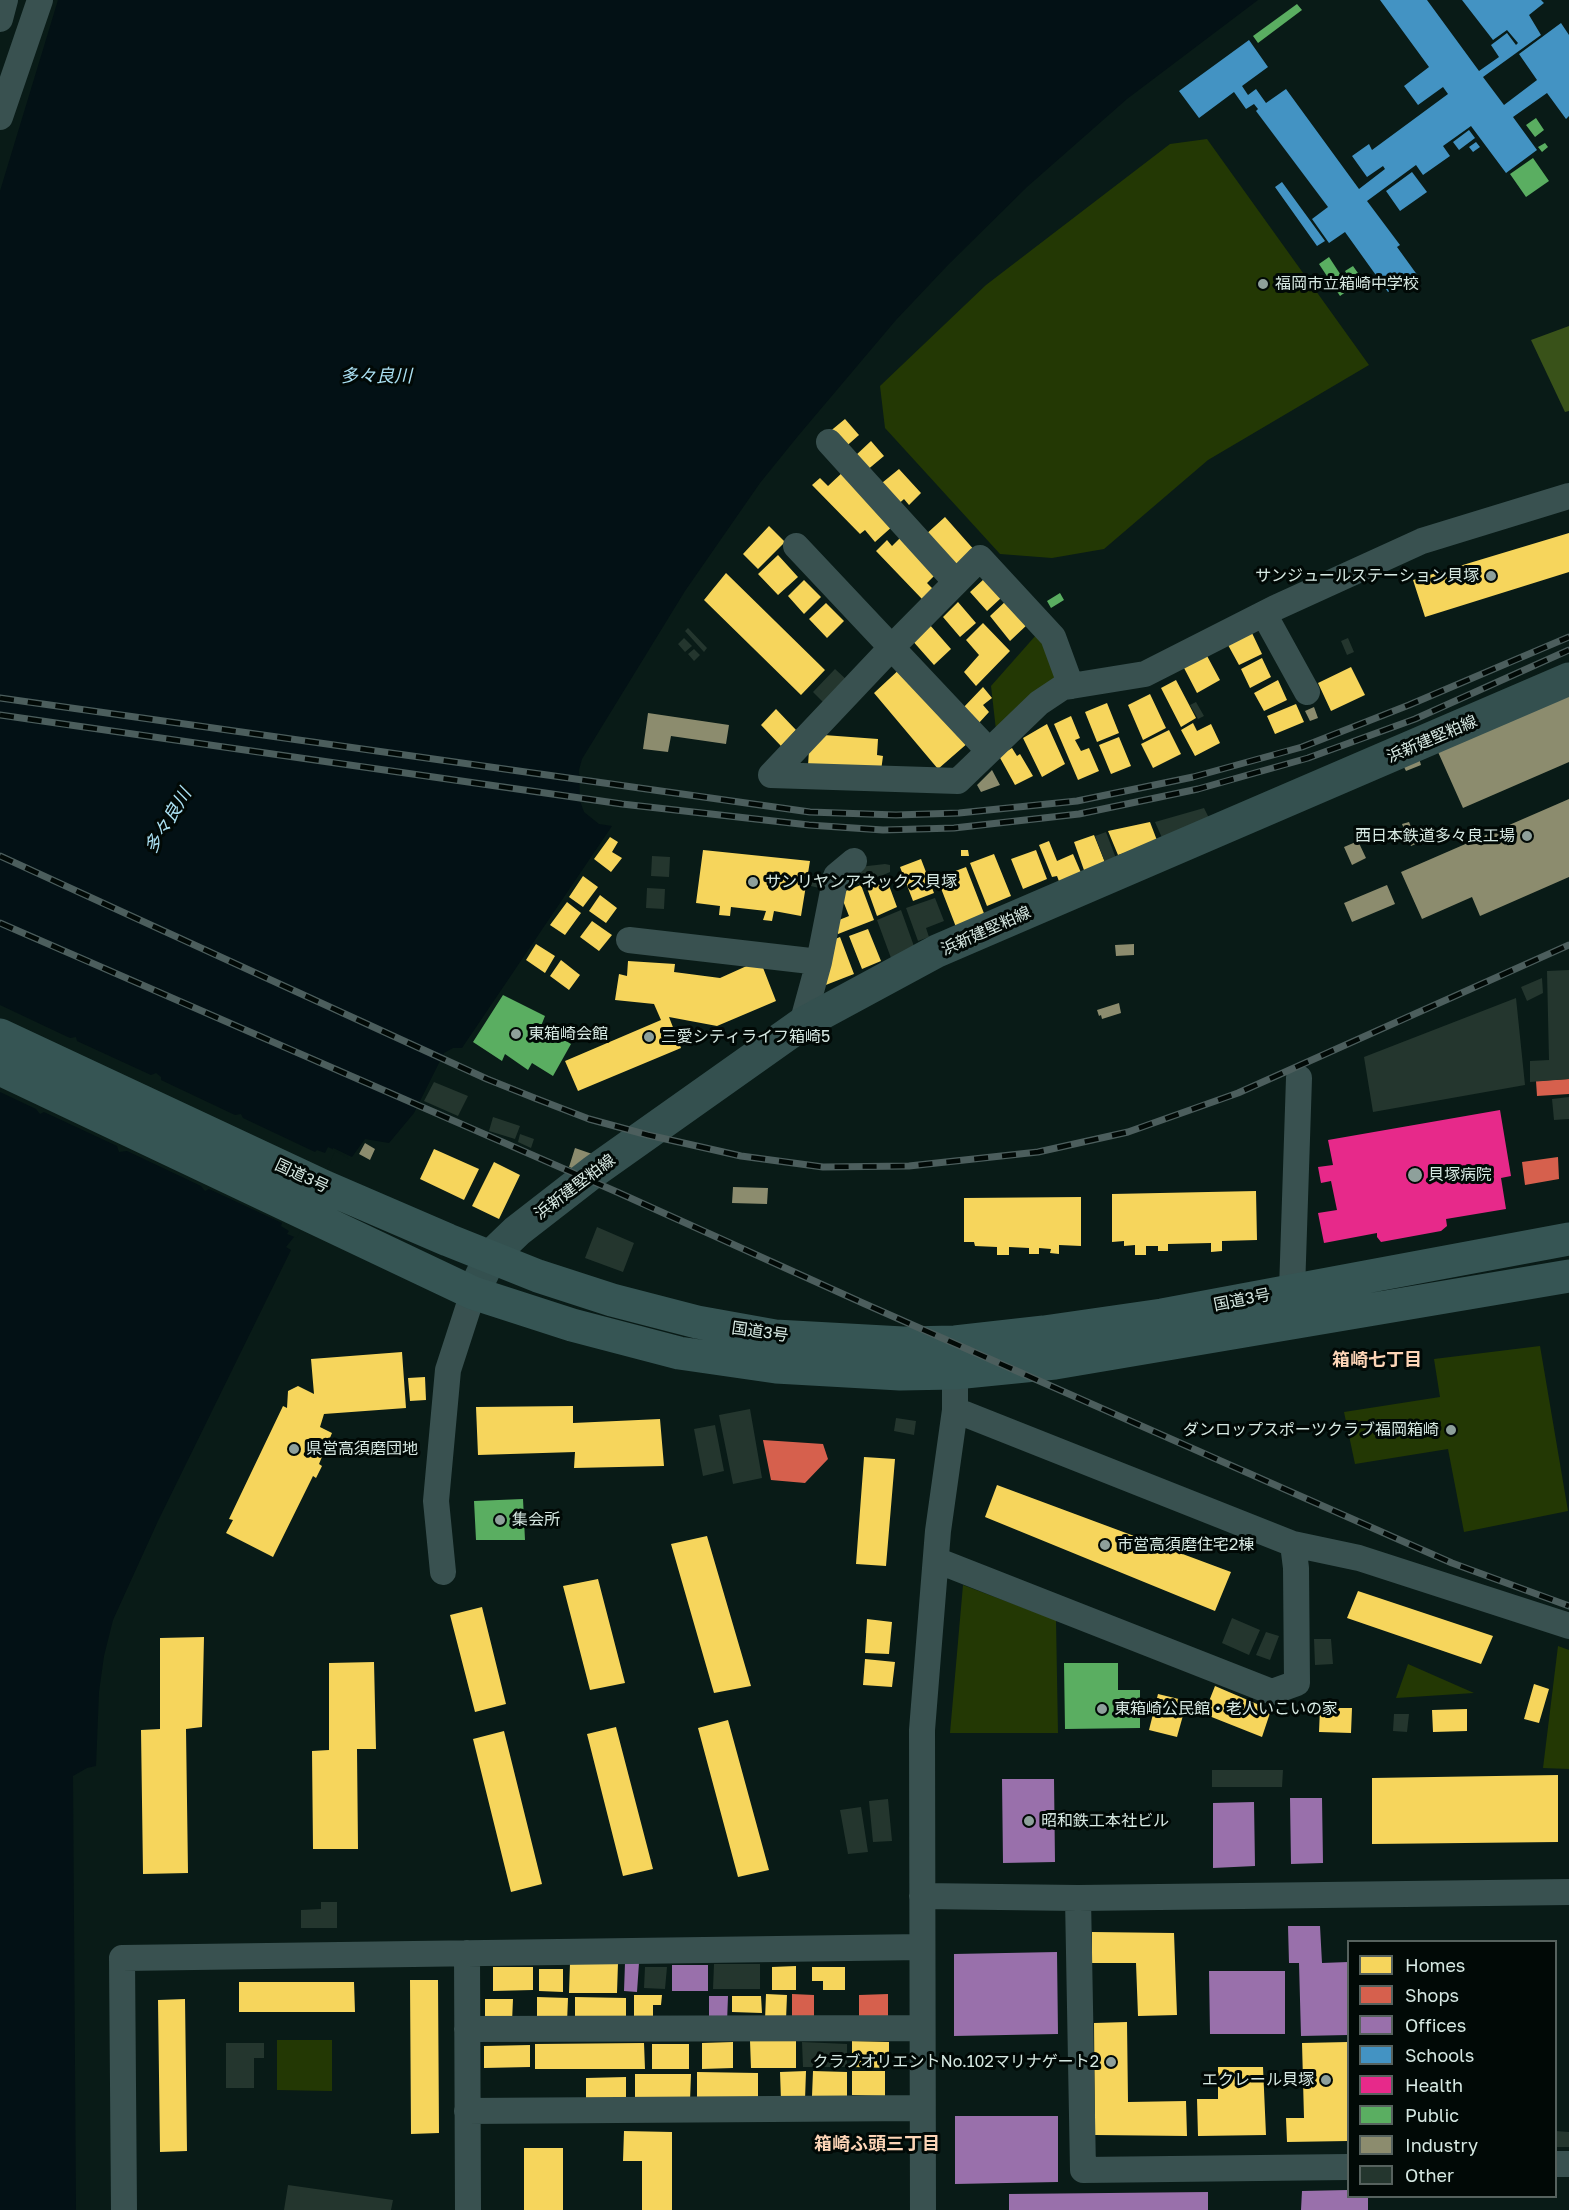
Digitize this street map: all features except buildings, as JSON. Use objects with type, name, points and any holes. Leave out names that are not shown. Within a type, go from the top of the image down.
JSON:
[{"type":"highway","name":"国道3号","points":[[0,1035],[325,1187],[538,1276],[612,1300],[697,1322],[774,1336],[903,1343],[955,1358],[1055,1363],[1569,1276]]},
{"type":"highway","name":"国道3号","points":[[0,1069],[473,1293],[572,1325],[679,1353],[776,1367],[900,1374],[955,1358],[1162,1315],[1569,1239]]},
{"type":"main road","name":"浜新建堅粕線","points":[[473,1293],[491,1256],[516,1231],[593,1172],[802,1024],[937,951],[1569,679]]},
{"type":"street","points":[[0,19],[5,0]]},
{"type":"street","points":[[0,117],[40,0]]},
{"type":"street","points":[[829,442],[956,582]]},
{"type":"street","points":[[1071,686],[1053,637],[980,558],[771,775],[958,781],[1039,703],[1063,687],[1071,686],[1145,674],[1264,614],[1422,541],[1569,496]]},
{"type":"street","points":[[796,546],[989,751]]},
{"type":"street","points":[[1264,614],[1307,692]]},
{"type":"street","points":[[802,1024],[819,962],[836,876],[854,861]]},
{"type":"street","points":[[629,940],[819,962]]},
{"type":"street","points":[[1292,1290],[1299,1078]]},
{"type":"street","points":[[443,1572],[436,1501],[448,1370],[473,1293]]},
{"type":"street","points":[[923,2210],[922,1730],[936,1560],[956,1410],[955,1358]]},
{"type":"street","points":[[956,1410],[1293,1544],[1359,1558],[1569,1626]]},
{"type":"street","points":[[936,1560],[1272,1692],[1297,1683],[1296,1568],[1293,1544]]},
{"type":"street","points":[[922,1896],[1078,1898],[1569,1892]]},
{"type":"street","points":[[1078,1898],[1083,2170],[1347,2167]]},
{"type":"street","points":[[124,2210],[122,1958],[922,1947]]},
{"type":"street","points":[[467,1953],[468,2210]]},
{"type":"street","points":[[467,2029],[922,2028]]},
{"type":"street","points":[[467,2111],[922,2108]]},
{"type":"green space","points":[[1207,139],[1369,365],[1208,460],[1104,549],[1052,558],[1000,554],[885,428],[880,386],[986,285],[1170,144]]},
{"type":"green space","points":[[1569,326],[1569,411],[1565,412],[1531,340]]},
{"type":"green space","points":[[1037,634],[1061,676],[996,730],[991,686]]},
{"type":"green space","name":"ダンロップスポーツクラブ福岡箱崎","points":[[1540,1346],[1568,1511],[1464,1532],[1448,1449],[1355,1464],[1344,1412],[1440,1397],[1434,1359]]},
{"type":"green space","points":[[963,1585],[1056,1620],[1058,1733],[950,1733]]},
{"type":"green space","points":[[1558,1646],[1569,1650],[1569,1769],[1543,1768]]},
{"type":"green space","points":[[1408,1664],[1474,1693],[1396,1698]]},
{"type":"green space","points":[[277,2040],[332,2040],[332,2091],[277,2090]]},
{"type":"water","name":"多々良川","points":[[58,0],[1258,0],[1127,99],[1027,187],[896,320],[760,483],[685,591],[582,759],[579,770],[580,801],[584,812],[599,824],[612,826],[462,1048],[453,1048],[444,1053],[414,1113],[389,1143],[365,1139],[352,1157],[333,1148],[294,1237],[286,1247],[291,1250],[158,1521],[113,1620],[104,1656],[99,1692],[96,1766],[73,1776],[76,2210],[0,2210],[0,191]]},
{"type":"pier","points":[[0,1005],[70,1038],[76,1037],[77,1041],[151,1075],[156,1073],[161,1080],[235,1115],[241,1114],[243,1118],[315,1152],[317,1150],[325,1153],[328,1147],[349,1157],[349,1159],[335,1151],[297,1238],[287,1234],[289,1231],[281,1226],[282,1223],[209,1189],[205,1191],[201,1186],[127,1151],[119,1152],[117,1146],[44,1112],[40,1114],[36,1109],[0,1092]]},
{"type":"railway","points":[[0,698],[810,812],[896,815],[959,813],[1077,801],[1193,777],[1302,747],[1409,705],[1569,637]]},
{"type":"railway","points":[[0,715],[622,804],[809,825],[883,830],[954,828],[1079,814],[1198,789],[1308,758],[1415,719],[1569,650]]},
{"type":"railway","points":[[0,856],[487,1079],[589,1119],[741,1156],[823,1167],[909,1166],[1038,1152],[1128,1132],[1238,1093],[1569,945]]},
{"type":"railway","points":[[0,923],[617,1192],[1452,1563],[1569,1606]]},
{"type":"place","name":"福岡市立箱崎中学校","points":[[1263,284]]},
{"type":"place","name":"サンジュールステーション貝塚","points":[[1491,576]]},
{"type":"place","name":"西日本鉄道多々良工場","points":[[1527,836]]},
{"type":"place","name":"サンリヤンアネックス貝塚","points":[[753,882]]},
{"type":"place","name":"東箱崎会館","points":[[516,1034]]},
{"type":"place","name":"三愛シティライフ箱崎5","points":[[649,1037]]},
{"type":"place","name":"貝塚病院","points":[[1415,1175]]},
{"type":"place","name":"ダンロップスポーツクラブ福岡箱崎","points":[[1451,1430]]},
{"type":"place","name":"県営高須磨団地","points":[[294,1449]]},
{"type":"place","name":"集会所","points":[[500,1520]]},
{"type":"place","name":"市営高須磨住宅2棟","points":[[1105,1545]]},
{"type":"place","name":"東箱崎公民館・老人いこいの家","points":[[1102,1709]]},
{"type":"place","name":"昭和鉄工本社ビル","points":[[1029,1821]]},
{"type":"place","name":"クラブオリエントNo.102マリナゲート2","points":[[1111,2062]]},
{"type":"place","name":"エクレール貝塚","points":[[1326,2080]]},
{"type":"district","name":"箱崎七丁目","points":[[1377,1360]]},
{"type":"district","name":"箱崎ふ頭三丁目","points":[[877,2144]]}]
